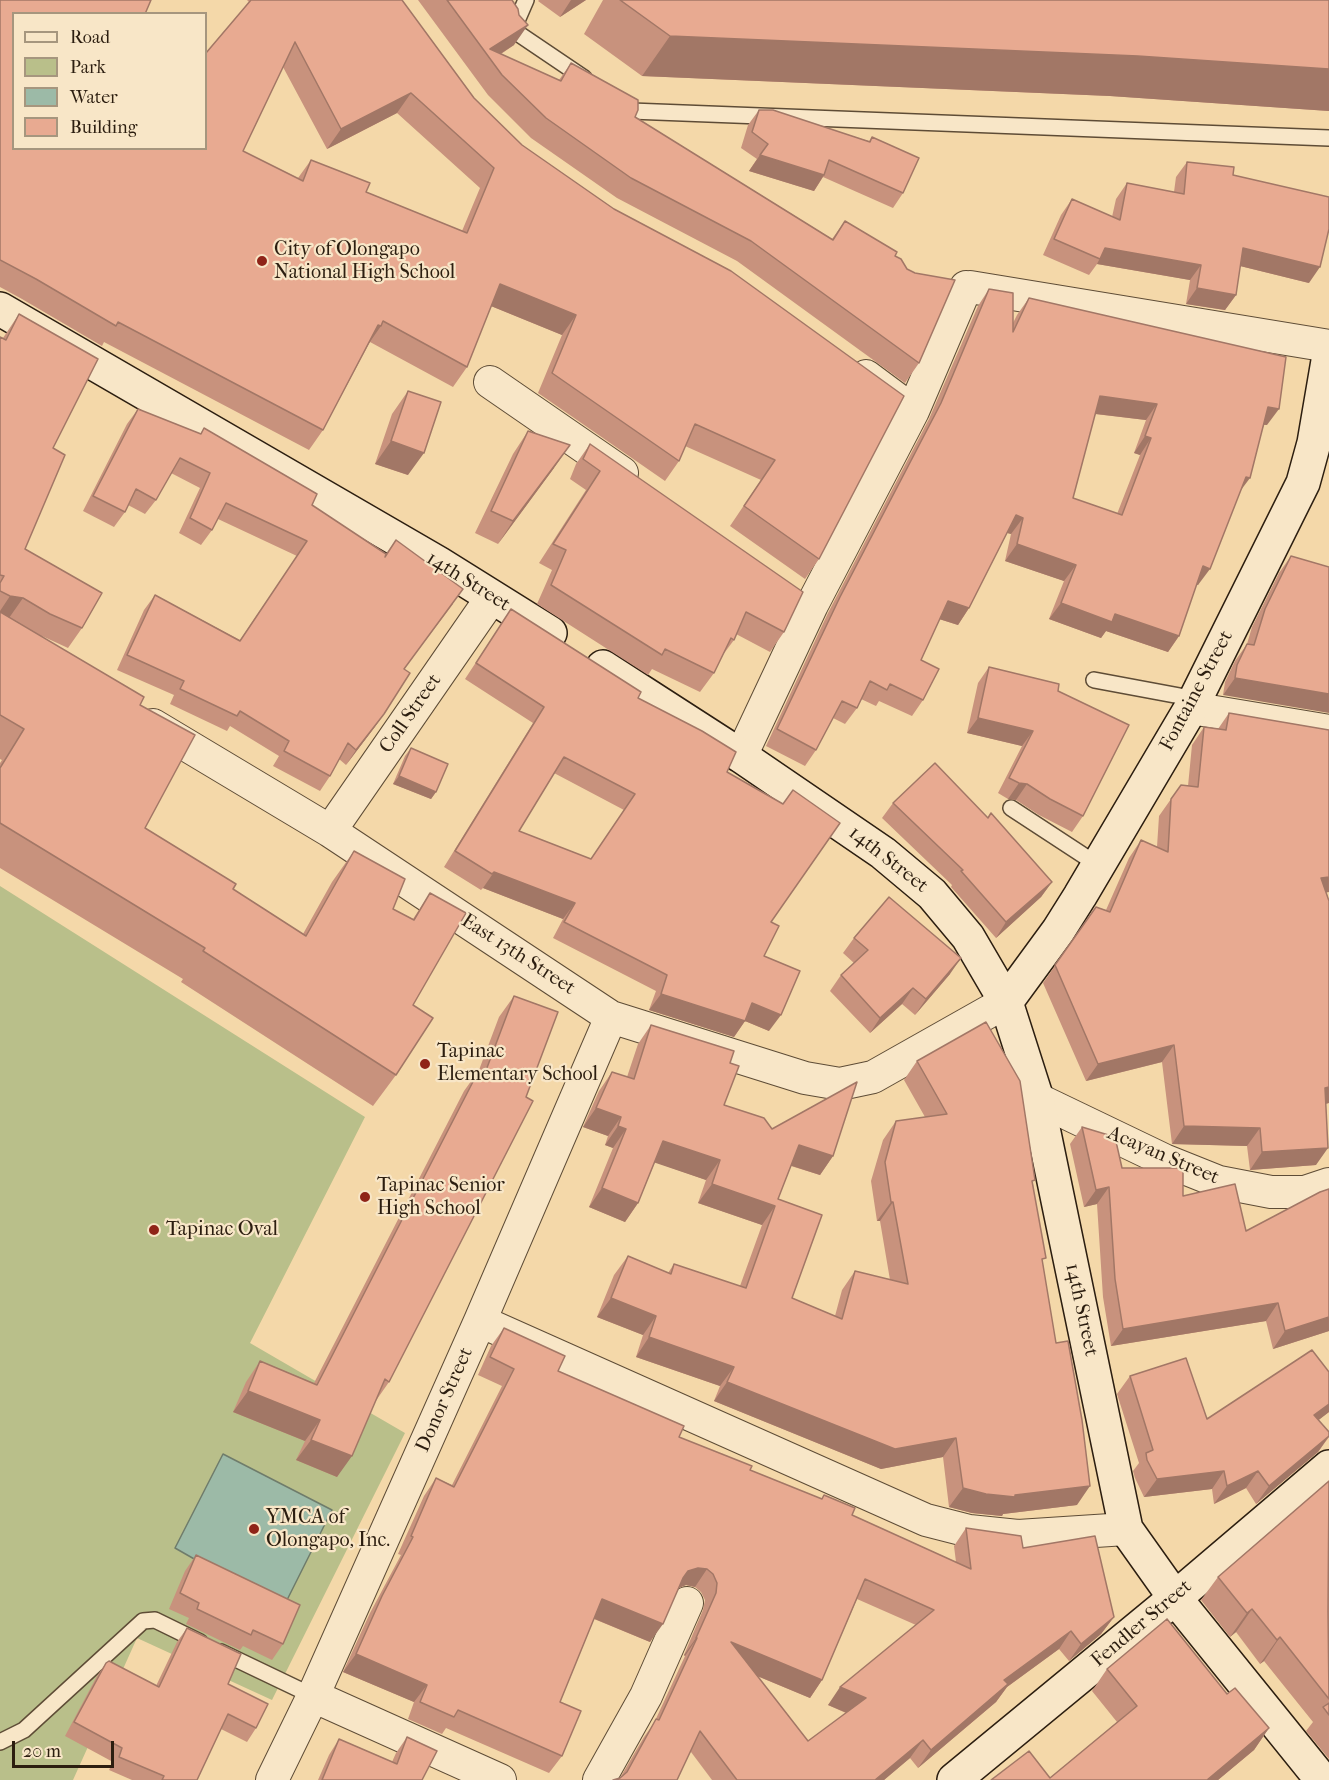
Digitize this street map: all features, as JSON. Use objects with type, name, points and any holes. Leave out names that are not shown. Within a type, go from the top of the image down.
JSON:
[{"type":"main road","name":"14th Street","points":[[0,309],[438,563],[741,756],[883,853],[932,894],[968,937],[1006,1002],[1037,1099],[1126,1529],[1175,1598],[1322,1780]]},
{"type":"main road","name":"Fontaine Street","points":[[1006,1002],[1058,931],[1193,703],[1303,483],[1314,443],[1329,355]]},
{"type":"main road","name":"Fendler Street","points":[[954,1780],[1175,1598],[1329,1467]]},
{"type":"street","points":[[935,281],[1329,346]]},
{"type":"street","points":[[741,756],[803,598],[914,411],[966,286]]},
{"type":"street","points":[[839,357],[914,411]]},
{"type":"street","points":[[490,382],[646,490]]},
{"type":"street","name":"Coll Street","points":[[330,831],[492,597]]},
{"type":"street","points":[[1193,703],[1329,731]]},
{"type":"street","name":"East 13th Street","points":[[130,711],[330,831],[611,1017],[805,1078],[840,1084],[873,1077],[1006,1002]]},
{"type":"street","name":"Donor Street","points":[[272,1780],[313,1696],[480,1321],[611,1017]]},
{"type":"street","name":"Acayan Street","points":[[1037,1099],[1164,1160],[1219,1182],[1271,1192],[1305,1192],[1329,1184]]},
{"type":"street","points":[[480,1321],[926,1520],[969,1532],[1018,1536],[1126,1529]]},
{"type":"street","points":[[599,1780],[646,1696],[687,1603]]},
{"type":"street","points":[[313,1696],[500,1780]]},
{"type":"lane","points":[[526,0],[513,30],[592,84]]},
{"type":"lane","points":[[611,98],[631,111],[1329,138]]},
{"type":"lane","points":[[1094,680],[1193,703]]},
{"type":"lane","points":[[1011,808],[1098,865]]},
{"type":"lane","points":[[0,1742],[24,1730],[143,1621],[155,1620],[313,1696]]},
{"type":"green space","name":"Tapinac Oval","points":[[0,886],[365,1117],[250,1343],[405,1433],[272,1700],[137,1638],[73,1780],[0,1780]]},
{"type":"water","name":"YMCA of Olongapo, Inc.","points":[[223,1454],[332,1510],[285,1604],[259,1596],[175,1548]]},
{"type":"building","points":[[0,0],[151,0],[146,12],[12,12],[12,150],[207,150],[207,52],[251,0],[402,0],[474,98],[522,145],[614,209],[731,271],[904,396],[819,559],[744,506],[775,460],[695,424],[679,461],[552,373],[576,315],[500,284],[467,367],[383,321],[381,326],[378,325],[323,430],[118,322],[116,326],[0,260]],"holes":[[[295,42],[341,129],[411,93],[494,168],[467,233],[366,192],[370,183],[311,160],[303,181],[243,151]]]},
{"type":"building","points":[[447,0],[512,0],[519,15],[528,25],[490,49],[561,81],[571,63],[638,100],[635,117],[833,240],[845,221],[897,252],[895,256],[901,259],[907,269],[915,273],[955,280],[919,363],[751,241],[631,178],[546,118],[502,75]]},
{"type":"building","points":[[620,0],[1329,0],[1329,69],[1138,56],[670,36]]},
{"type":"building","points":[[759,110],[773,110],[870,142],[872,137],[919,158],[903,193],[829,160],[824,175],[760,155],[768,144],[752,132]]},
{"type":"building","points":[[1187,162],[1234,167],[1233,175],[1329,197],[1329,229],[1320,267],[1243,248],[1236,295],[1197,288],[1201,265],[1105,248],[1100,259],[1054,239],[1072,199],[1120,220],[1127,183],[1184,194]]},
{"type":"building","points":[[989,289],[1013,293],[1013,332],[1029,298],[1286,357],[1279,409],[1268,407],[1250,478],[1246,477],[1210,569],[1203,566],[1179,636],[1115,614],[1112,622],[1061,603],[1076,565],[1017,544],[1023,518],[1016,515],[969,608],[948,601],[921,660],[939,669],[923,700],[890,684],[887,690],[870,681],[857,708],[842,701],[816,750],[777,729],[840,597],[941,403]],"holes":[[[1100,396],[1157,404],[1145,436],[1151,438],[1122,515],[1073,498]]]},
{"type":"building","points":[[19,314],[98,359],[53,448],[65,455],[25,549],[102,593],[82,628],[50,614],[23,598],[10,596],[0,591],[0,583],[4,576],[0,575],[0,337],[6,340]]},
{"type":"building","points":[[408,391],[441,402],[424,453],[391,441]]},
{"type":"building","points":[[138,409],[201,434],[204,428],[317,494],[312,505],[386,554],[385,557],[396,540],[463,589],[404,669],[410,673],[384,714],[356,750],[348,743],[330,776],[284,751],[289,741],[240,711],[237,716],[180,689],[184,681],[127,655],[155,595],[240,641],[307,541],[226,503],[212,530],[190,518],[210,473],[180,458],[156,500],[136,489],[125,512],[93,496]]},
{"type":"building","points":[[528,431],[570,445],[513,521],[491,511]]},
{"type":"building","points":[[590,444],[803,592],[784,632],[746,612],[734,640],[731,638],[714,673],[665,649],[662,655],[551,585],[566,550],[553,544],[600,471],[583,459]]},
{"type":"building","points":[[1291,556],[1329,567],[1329,694],[1235,678],[1237,665],[1247,644],[1254,645],[1265,609]]},
{"type":"building","points":[[511,609],[641,692],[638,698],[702,731],[736,752],[727,772],[783,804],[793,790],[840,823],[771,922],[779,926],[764,956],[800,971],[781,1015],[752,1003],[745,1021],[661,994],[667,975],[564,922],[575,903],[494,872],[492,874],[455,851],[544,707],[476,663]],"holes":[[[564,757],[635,794],[591,859],[519,831]]]},
{"type":"building","points":[[0,612],[144,697],[140,705],[195,735],[145,828],[236,884],[233,889],[306,936],[354,851],[405,879],[393,909],[414,920],[430,893],[466,913],[413,1005],[433,1018],[396,1075],[203,951],[205,948],[0,823],[0,768],[24,729],[0,715]]},
{"type":"building","points":[[989,667],[1059,684],[1058,691],[1129,725],[1083,816],[1027,784],[1009,778],[1033,731],[978,718]]},
{"type":"building","points":[[1229,713],[1329,730],[1329,877],[1321,878],[1329,901],[1329,1087],[1325,1088],[1328,1148],[1262,1152],[1260,1128],[1184,1126],[1174,1045],[1098,1064],[1055,965],[1096,907],[1110,912],[1141,840],[1168,852],[1171,799],[1181,785],[1198,787],[1204,727],[1226,730]]},
{"type":"building","points":[[411,748],[448,764],[436,792],[399,776]]},
{"type":"building","points":[[935,763],[988,818],[991,813],[1052,882],[1006,922],[961,871],[963,870],[893,803]]},
{"type":"building","points":[[889,897],[961,958],[926,999],[913,988],[880,1018],[841,975],[868,950],[854,938]]},
{"type":"building","points":[[514,996],[558,1012],[526,1097],[533,1101],[389,1382],[385,1379],[352,1456],[311,1440],[320,1420],[248,1391],[260,1361],[317,1385],[479,1070],[485,1073]]},
{"type":"building","points":[[986,1022],[1020,1081],[1035,1180],[1032,1181],[1046,1258],[1042,1259],[1056,1343],[1068,1341],[1082,1420],[1090,1486],[1015,1495],[1015,1497],[986,1494],[963,1488],[956,1438],[895,1449],[727,1382],[734,1367],[649,1337],[656,1316],[611,1298],[628,1256],[671,1274],[674,1264],[746,1288],[775,1206],[712,1184],[720,1160],[663,1141],[638,1203],[602,1188],[626,1129],[618,1126],[621,1117],[596,1108],[612,1072],[634,1079],[651,1025],[734,1051],[730,1063],[739,1066],[724,1105],[764,1118],[772,1129],[857,1082],[833,1156],[799,1145],[778,1199],[822,1215],[792,1298],[842,1319],[855,1271],[908,1284],[885,1162],[896,1121],[947,1114],[917,1061]]},
{"type":"building","points":[[1082,1127],[1115,1137],[1122,1168],[1183,1168],[1183,1196],[1235,1184],[1246,1231],[1329,1189],[1329,1317],[1285,1331],[1278,1303],[1123,1329],[1115,1279],[1109,1187],[1096,1190]]},
{"type":"building","points":[[504,1328],[565,1356],[558,1371],[684,1426],[679,1437],[752,1466],[750,1470],[822,1499],[824,1495],[855,1508],[852,1515],[971,1569],[966,1528],[1021,1536],[1023,1548],[1095,1536],[1114,1617],[1081,1644],[1071,1631],[1004,1680],[1008,1684],[931,1750],[923,1740],[875,1780],[737,1780],[700,1731],[677,1780],[613,1780],[627,1772],[656,1719],[659,1720],[697,1638],[716,1593],[717,1583],[713,1574],[707,1569],[698,1568],[688,1571],[663,1624],[602,1599],[560,1702],[581,1711],[562,1756],[458,1710],[454,1717],[420,1702],[427,1685],[356,1654],[382,1596],[413,1537],[411,1536],[436,1478],[454,1487],[514,1369],[490,1357]],"holes":[[[865,1579],[934,1610],[840,1687],[866,1698],[808,1741],[731,1642],[822,1680]]]},
{"type":"building","points":[[1312,1350],[1329,1372],[1329,1404],[1314,1415],[1329,1432],[1329,1436],[1269,1486],[1258,1471],[1227,1486],[1224,1471],[1157,1479],[1147,1460],[1146,1453],[1153,1450],[1130,1376],[1186,1358],[1207,1419]]},
{"type":"building","points":[[1329,1481],[1329,1699],[1280,1637],[1277,1640],[1252,1609],[1247,1613],[1218,1577]]},
{"type":"building","points":[[196,1555],[300,1605],[283,1644],[253,1630],[251,1635],[197,1609],[199,1603],[180,1593]]},
{"type":"building","points":[[1167,1619],[1227,1694],[1235,1688],[1269,1728],[1207,1780],[991,1780],[1029,1751],[1050,1778],[1137,1706],[1107,1669]]},
{"type":"building","points":[[187,1628],[241,1654],[228,1684],[268,1704],[256,1728],[228,1714],[197,1780],[162,1780],[164,1776],[119,1757],[122,1748],[74,1722],[109,1661],[159,1687]]},
{"type":"building","points":[[1329,1703],[1329,1715],[1323,1707]]},
{"type":"building","points":[[407,1737],[437,1751],[422,1780],[322,1780],[339,1739],[397,1764]]},
{"type":"place","name":"City of Olongapo National High School","points":[[262,261]]},
{"type":"place","name":"Tapinac Elementary School","points":[[425,1064]]},
{"type":"place","name":"Tapinac Senior High School","points":[[365,1197]]},
{"type":"place","name":"Tapinac Oval","points":[[154,1230]]},
{"type":"place","name":"YMCA of Olongapo, Inc.","points":[[254,1529]]}]
